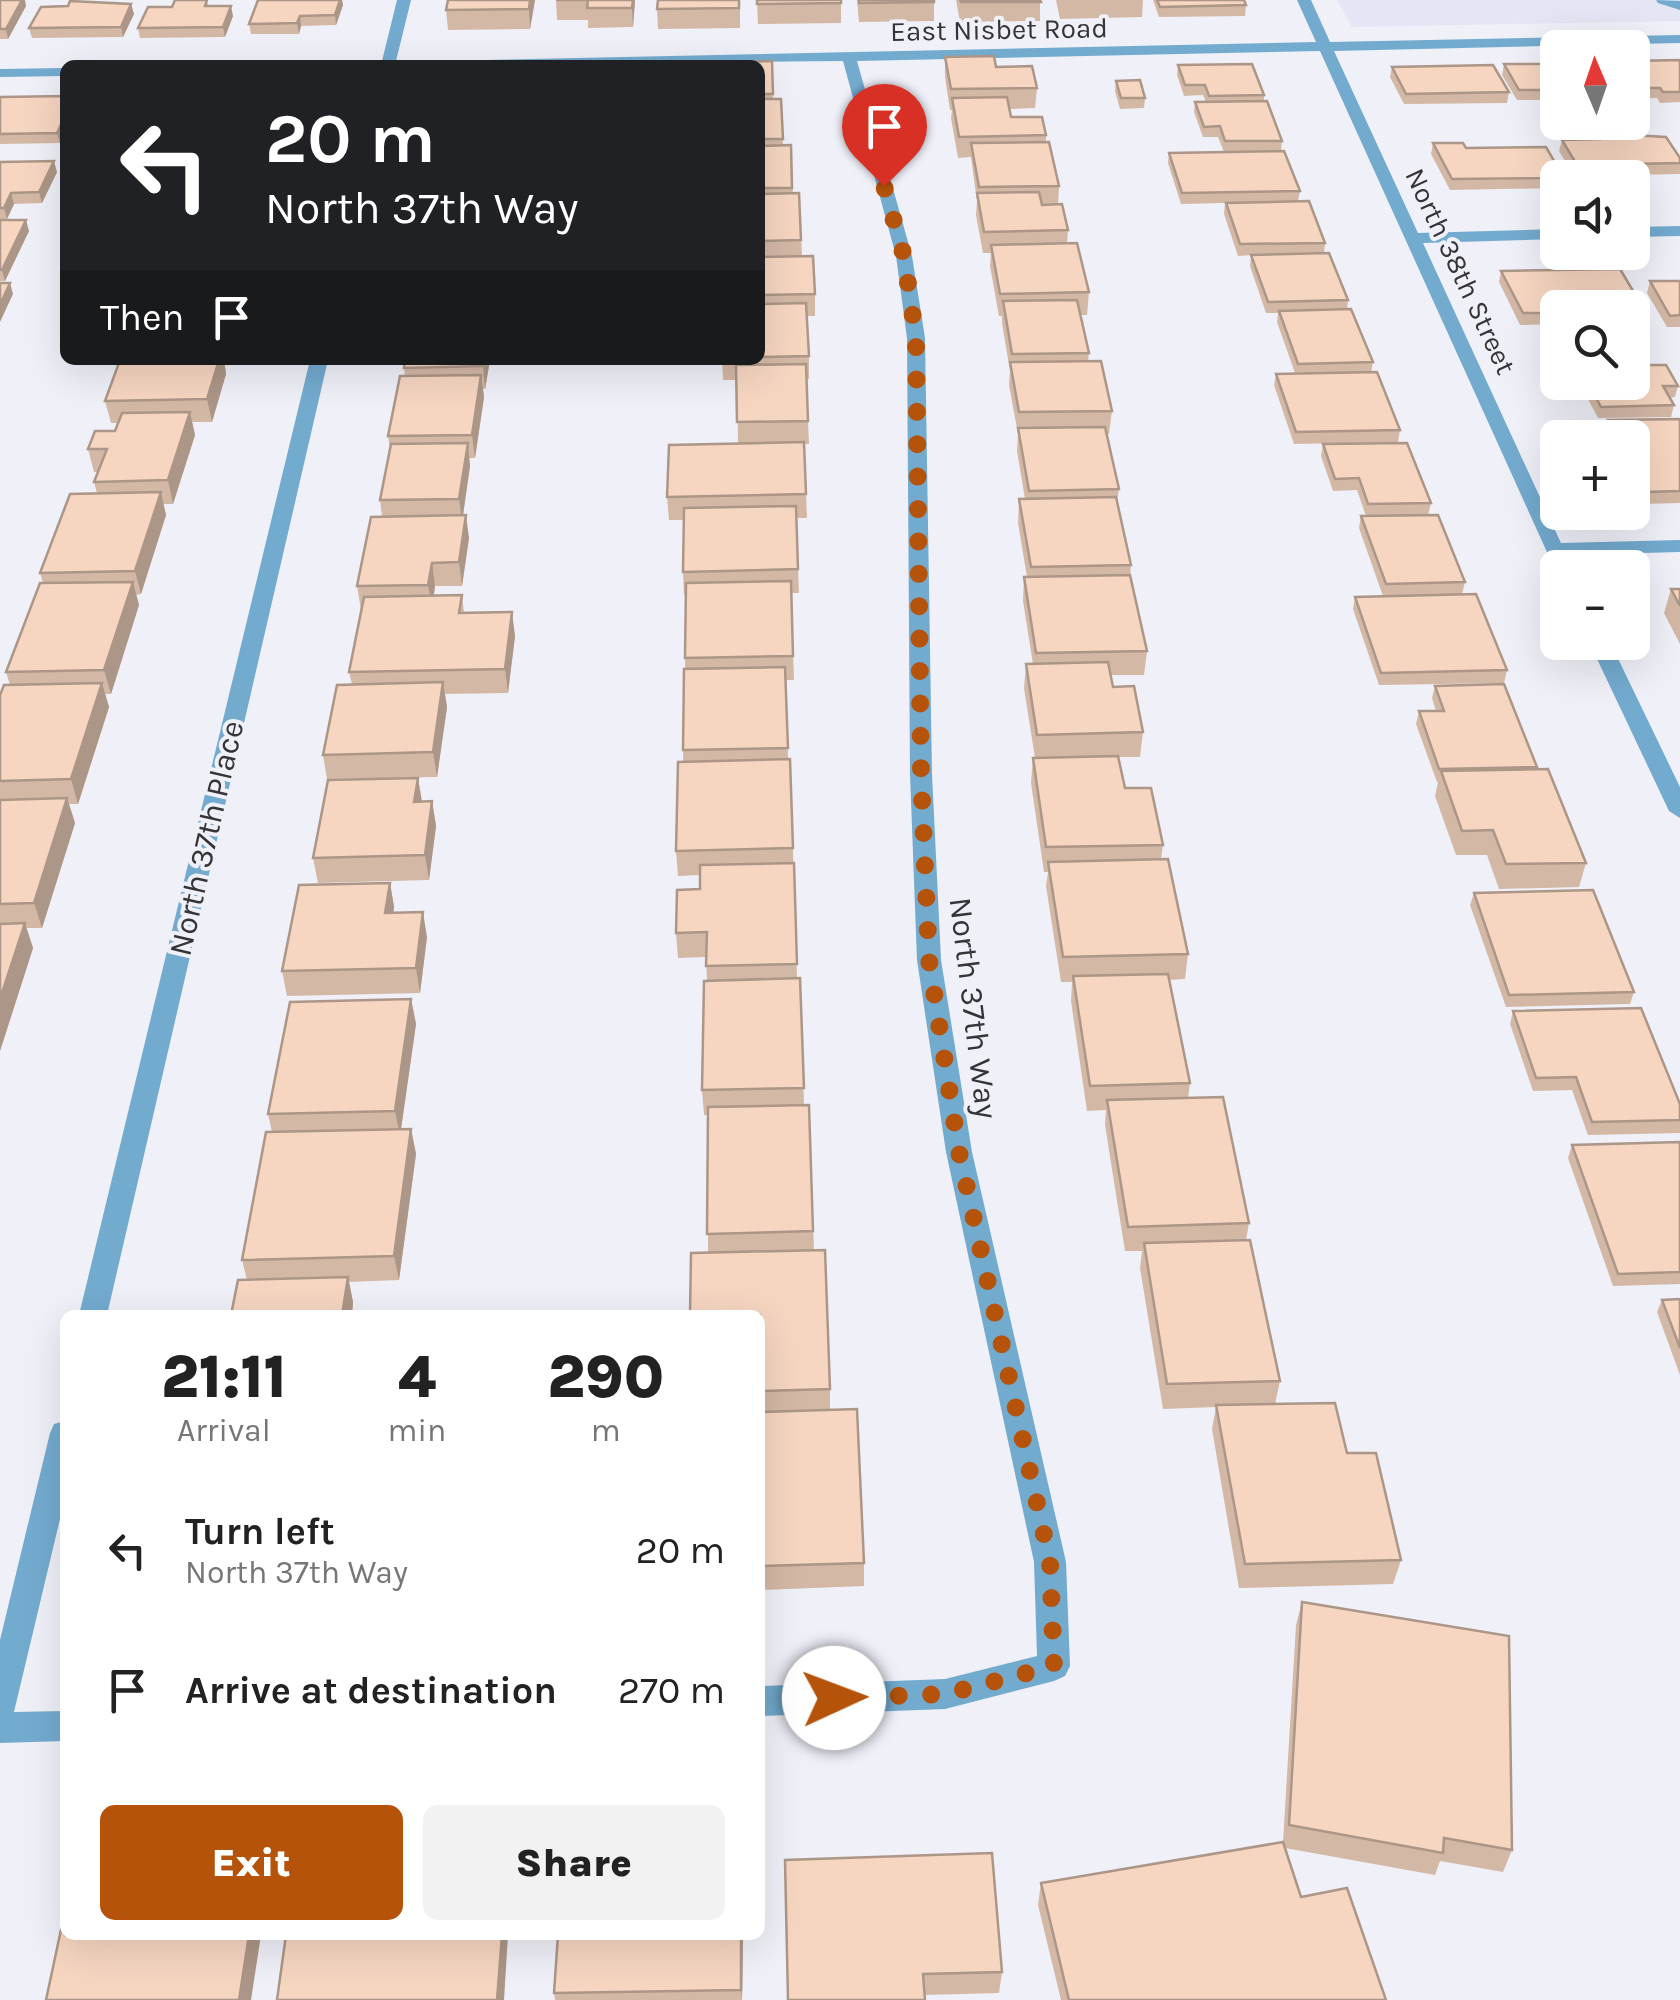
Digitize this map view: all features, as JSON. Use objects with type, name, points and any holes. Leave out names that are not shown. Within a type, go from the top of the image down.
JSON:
[{"type":"street","points":[[389,60],[404,0]]},
{"type":"street","name":"North 38th Street","points":[[1304,0],[1555,550]]},
{"type":"street","points":[[1662,0],[1680,6]]},
{"type":"street","name":"East Nisbet Road","points":[[695,60],[1680,39]]},
{"type":"street","name":"North 37th Way","points":[[765,1701],[946,1694],[1054,1666],[1050,1562],[959,1152],[929,960],[921,774],[916,338],[904,256],[849,57]]},
{"type":"street","points":[[0,73],[60,72]]},
{"type":"street","points":[[1650,232],[1680,231]]},
{"type":"street","points":[[1412,238],[1540,234]]},
{"type":"street","name":"North 37th Place","points":[[94,1310],[318,365]]},
{"type":"street","points":[[1640,550],[1680,546]]},
{"type":"street","points":[[1608,660],[1680,811]]},
{"type":"street","points":[[0,1708],[60,1454]]},
{"type":"street","points":[[0,1728],[60,1726]]},
{"type":"shaded area","points":[[1337,0],[1680,0],[1680,21],[1352,27]]},
{"type":"building","points":[[0,0],[22,0],[6,29],[0,29]]},
{"type":"building","points":[[175,0],[207,0],[205,6],[231,6],[223,27],[138,28],[148,7],[172,7]]},
{"type":"building","points":[[258,0],[340,0],[335,15],[300,16],[297,23],[249,24]]},
{"type":"building","points":[[448,0],[530,0],[529,9],[446,10]]},
{"type":"building","points":[[588,0],[633,0],[632,8],[587,8]]},
{"type":"building","points":[[658,0],[739,0],[739,8],[657,9]]},
{"type":"building","points":[[757,0],[841,0],[841,3],[757,4]]},
{"type":"building","points":[[934,0],[934,2],[859,3]]},
{"type":"building","points":[[1040,0],[1041,2],[961,2]]},
{"type":"building","points":[[1157,0],[1244,0],[1246,5],[1160,7]]},
{"type":"building","points":[[70,1],[131,4],[121,27],[29,28],[41,7],[68,6]]},
{"type":"building","points":[[994,56],[996,67],[1032,66],[1037,88],[951,89],[945,57]]},
{"type":"building","points":[[1680,60],[1680,92],[1650,88],[1650,61]]},
{"type":"building","points":[[765,61],[772,61],[773,94],[765,94]]},
{"type":"building","points":[[1252,64],[1264,95],[1209,96],[1205,85],[1185,85],[1178,65]]},
{"type":"building","points":[[1504,64],[1540,64],[1540,90],[1519,90]]},
{"type":"building","points":[[1493,65],[1509,92],[1406,94],[1392,67]]},
{"type":"building","points":[[1140,80],[1145,98],[1121,98],[1116,81]]},
{"type":"building","points":[[60,96],[57,133],[0,134],[0,97]]},
{"type":"building","points":[[1007,97],[1011,117],[1042,117],[1046,135],[959,137],[952,98]]},
{"type":"building","points":[[765,99],[781,99],[783,139],[765,139]]},
{"type":"building","points":[[1267,101],[1282,141],[1225,141],[1220,126],[1204,127],[1195,102]]},
{"type":"building","points":[[1650,136],[1666,137],[1680,163],[1650,164],[1650,160],[1574,160],[1562,140],[1650,140]]},
{"type":"building","points":[[1049,142],[1059,186],[979,187],[971,143]]},
{"type":"building","points":[[1433,143],[1463,143],[1466,148],[1546,147],[1554,160],[1540,160],[1540,178],[1452,179]]},
{"type":"building","points":[[791,145],[792,188],[765,188],[765,146]]},
{"type":"building","points":[[1284,151],[1300,191],[1182,193],[1169,153]]},
{"type":"building","points":[[54,161],[39,192],[11,193],[4,208],[0,208],[0,162]]},
{"type":"building","points":[[1039,192],[1042,205],[1062,204],[1068,230],[984,232],[977,193]]},
{"type":"building","points":[[799,193],[801,240],[765,241],[765,194]]},
{"type":"building","points":[[1309,201],[1325,243],[1240,244],[1226,203]]},
{"type":"building","points":[[0,220],[26,220],[2,270],[0,270]]},
{"type":"building","points":[[1077,243],[1089,292],[1000,294],[991,245]]},
{"type":"building","points":[[1329,253],[1348,300],[1268,302],[1251,255]]},
{"type":"building","points":[[813,256],[815,294],[765,295],[765,257]]},
{"type":"building","points":[[1621,270],[1632,290],[1540,290],[1540,313],[1523,313],[1501,271]]},
{"type":"building","points":[[1650,281],[1680,281],[1680,315],[1670,316]]},
{"type":"building","points":[[0,283],[10,283],[0,305]]},
{"type":"building","points":[[1077,300],[1089,353],[1012,354],[1003,301]]},
{"type":"building","points":[[806,303],[809,356],[765,357],[765,304]]},
{"type":"building","points":[[1351,309],[1373,362],[1298,364],[1279,311]]},
{"type":"building","points":[[1101,361],[1112,411],[1019,412],[1010,362]]},
{"type":"building","points":[[806,364],[808,421],[737,422],[736,365]]},
{"type":"building","points":[[118,365],[217,365],[207,399],[105,401]]},
{"type":"building","points":[[404,365],[483,365],[483,366],[404,368]]},
{"type":"building","points":[[1650,365],[1666,365],[1678,386],[1663,386],[1674,405],[1601,407],[1597,400],[1650,400]]},
{"type":"building","points":[[1377,372],[1400,430],[1296,432],[1276,374]]},
{"type":"building","points":[[481,375],[472,435],[388,436],[400,376]]},
{"type":"building","points":[[190,412],[168,480],[94,482],[107,449],[88,449],[95,431],[115,431],[122,413]]},
{"type":"building","points":[[1680,419],[1680,491],[1650,492],[1650,420],[1608,420]]},
{"type":"building","points":[[1105,427],[1119,489],[1029,491],[1018,428]]},
{"type":"building","points":[[804,442],[806,494],[667,497],[669,445]]},
{"type":"building","points":[[468,443],[459,499],[380,500],[391,444]]},
{"type":"building","points":[[1407,443],[1431,503],[1368,504],[1359,478],[1335,479],[1323,444]]},
{"type":"building","points":[[161,492],[135,571],[40,573],[70,494]]},
{"type":"building","points":[[1116,497],[1131,565],[1031,567],[1019,499]]},
{"type":"building","points":[[796,506],[798,569],[683,572],[684,508]]},
{"type":"building","points":[[466,515],[459,562],[432,563],[428,585],[357,586],[371,517]]},
{"type":"building","points":[[1438,515],[1465,582],[1386,584],[1361,516]]},
{"type":"building","points":[[1130,575],[1147,651],[1036,653],[1024,577]]},
{"type":"building","points":[[791,581],[793,656],[685,658],[686,583]]},
{"type":"building","points":[[133,582],[104,670],[6,672],[40,583]]},
{"type":"building","points":[[1671,589],[1680,589],[1680,606]]},
{"type":"building","points":[[1476,594],[1507,670],[1381,673],[1355,597]]},
{"type":"building","points":[[462,595],[459,613],[512,612],[505,669],[349,672],[364,597]]},
{"type":"building","points":[[1108,662],[1113,687],[1134,686],[1143,732],[1037,735],[1026,664]]},
{"type":"building","points":[[785,667],[788,748],[683,750],[684,669]]},
{"type":"building","points":[[443,682],[433,752],[323,755],[337,685]]},
{"type":"building","points":[[102,683],[71,779],[0,781],[0,695],[4,685]]},
{"type":"building","points":[[1504,684],[1537,767],[1439,769],[1419,711],[1444,711],[1435,686]]},
{"type":"building","points":[[1118,756],[1125,788],[1151,788],[1163,845],[1046,847],[1033,758]]},
{"type":"building","points":[[790,759],[793,848],[676,851],[678,762]]},
{"type":"building","points":[[1548,769],[1586,863],[1506,864],[1493,830],[1462,831],[1441,771]]},
{"type":"building","points":[[418,778],[414,802],[432,801],[425,855],[313,858],[328,780]]},
{"type":"building","points":[[67,798],[34,903],[0,904],[0,800]]},
{"type":"building","points":[[1168,859],[1188,954],[1063,957],[1048,862]]},
{"type":"building","points":[[794,863],[797,964],[706,966],[707,932],[676,933],[677,890],[700,889],[700,865]]},
{"type":"building","points":[[390,883],[385,913],[423,912],[416,968],[282,971],[299,885]]},
{"type":"building","points":[[1593,890],[1634,992],[1509,995],[1474,893]]},
{"type":"building","points":[[25,923],[0,999],[0,924]]},
{"type":"building","points":[[1168,974],[1190,1083],[1090,1086],[1073,976]]},
{"type":"building","points":[[800,978],[804,1088],[702,1090],[704,981]]},
{"type":"building","points":[[411,999],[395,1111],[268,1114],[290,1002]]},
{"type":"building","points":[[1641,1008],[1680,1104],[1680,1120],[1592,1122],[1576,1077],[1536,1078],[1513,1011]]},
{"type":"building","points":[[1223,1097],[1249,1223],[1128,1227],[1107,1100]]},
{"type":"building","points":[[809,1105],[813,1231],[707,1234],[708,1107]]},
{"type":"building","points":[[411,1129],[394,1256],[242,1260],[266,1132]]},
{"type":"building","points":[[1680,1142],[1680,1272],[1618,1274],[1572,1145]]},
{"type":"building","points":[[1250,1240],[1280,1381],[1167,1384],[1144,1243]]},
{"type":"building","points":[[825,1250],[830,1389],[765,1391],[765,1310],[690,1310],[691,1253]]},
{"type":"building","points":[[348,1277],[343,1310],[232,1310],[238,1280]]},
{"type":"building","points":[[1680,1299],[1680,1348],[1662,1300]]},
{"type":"building","points":[[1335,1403],[1347,1453],[1376,1453],[1401,1560],[1245,1564],[1216,1405]]},
{"type":"building","points":[[857,1409],[864,1563],[765,1566],[765,1412]]},
{"type":"building","points":[[1302,1602],[1509,1636],[1512,1850],[1444,1838],[1443,1853],[1289,1825]]},
{"type":"building","points":[[1283,1842],[1301,1897],[1347,1888],[1386,2000],[1069,2000],[1041,1883]]},
{"type":"building","points":[[992,1853],[1002,1972],[923,1974],[925,2000],[788,2000],[785,1860]]},
{"type":"building","points":[[60,1934],[60,1940],[248,1940],[239,2000],[46,2000]]},
{"type":"building","points":[[285,1940],[502,1940],[497,2000],[277,2000]]},
{"type":"building","points":[[558,1940],[741,1940],[741,1990],[554,1993]]},
{"type":"route","points":[[834,1698],[946,1694],[1054,1666],[1050,1562],[959,1152],[929,960],[921,774],[916,338],[904,256],[884,186]]}]
